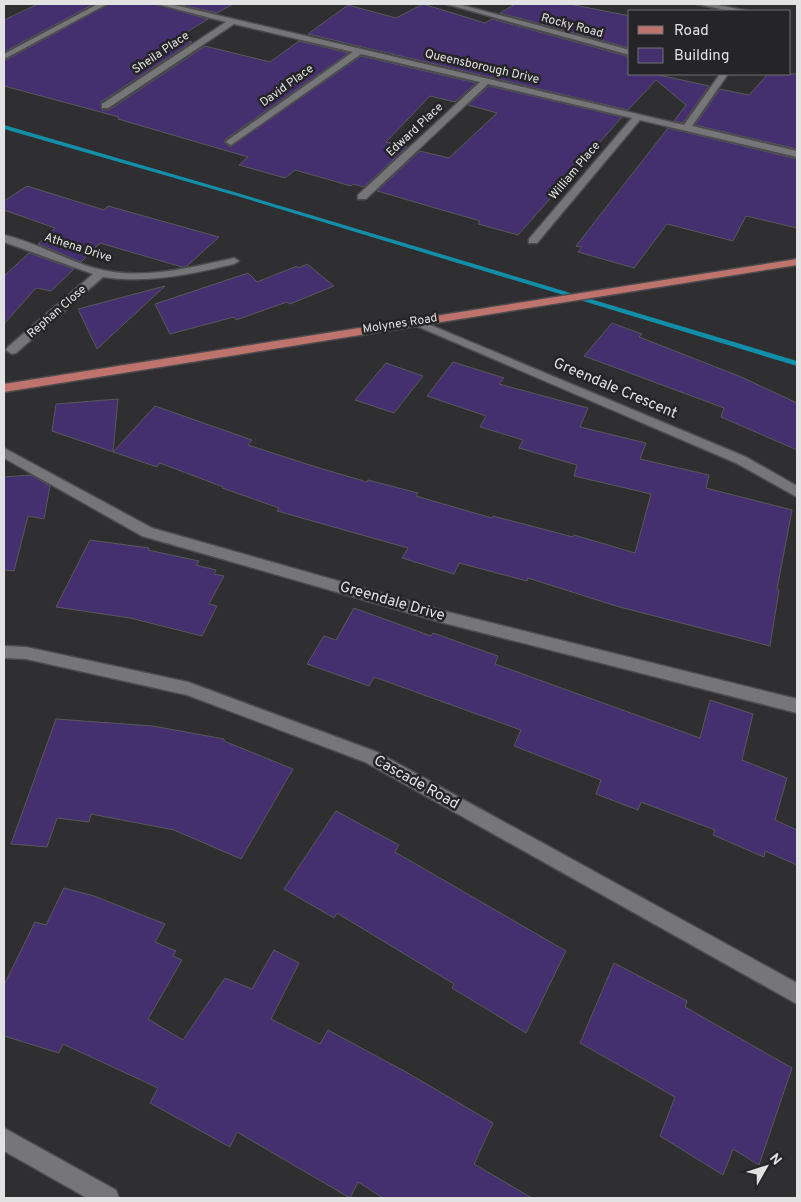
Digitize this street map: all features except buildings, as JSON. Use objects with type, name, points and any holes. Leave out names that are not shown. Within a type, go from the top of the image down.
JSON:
[{"type":"main road","name":"Molynes Road","points":[[4,388],[797,262]]},
{"type":"street","points":[[4,58],[103,4]]},
{"type":"street","name":"Queensborough Drive","points":[[162,4],[797,154]]},
{"type":"street","name":"Rocky Road","points":[[450,4],[628,52]]},
{"type":"street","points":[[700,4],[738,10]]},
{"type":"street","name":"Sheila Place","points":[[105,106],[232,20]]},
{"type":"street","name":"David Place","points":[[230,142],[359,51]]},
{"type":"street","points":[[686,128],[719,75]]},
{"type":"street","name":"Edward Place","points":[[362,197],[486,81]]},
{"type":"street","name":"William Place","points":[[534,241],[637,117]]},
{"type":"street","name":"Athena Drive","points":[[4,238],[101,273],[154,276],[234,262]]},
{"type":"street","name":"Rephan Close","points":[[12,350],[101,273]]},
{"type":"street","name":"Greendale Crescent","points":[[416,322],[741,460],[797,492]]},
{"type":"street","name":"Greendale Drive","points":[[4,452],[147,532],[444,617],[797,706]]},
{"type":"street","name":"Cascade Road","points":[[4,652],[26,653],[188,689],[371,757],[797,994]]},
{"type":"street","points":[[4,1138],[108,1198]]},
{"type":"waterway","points":[[4,127],[239,195],[797,364]]}]
